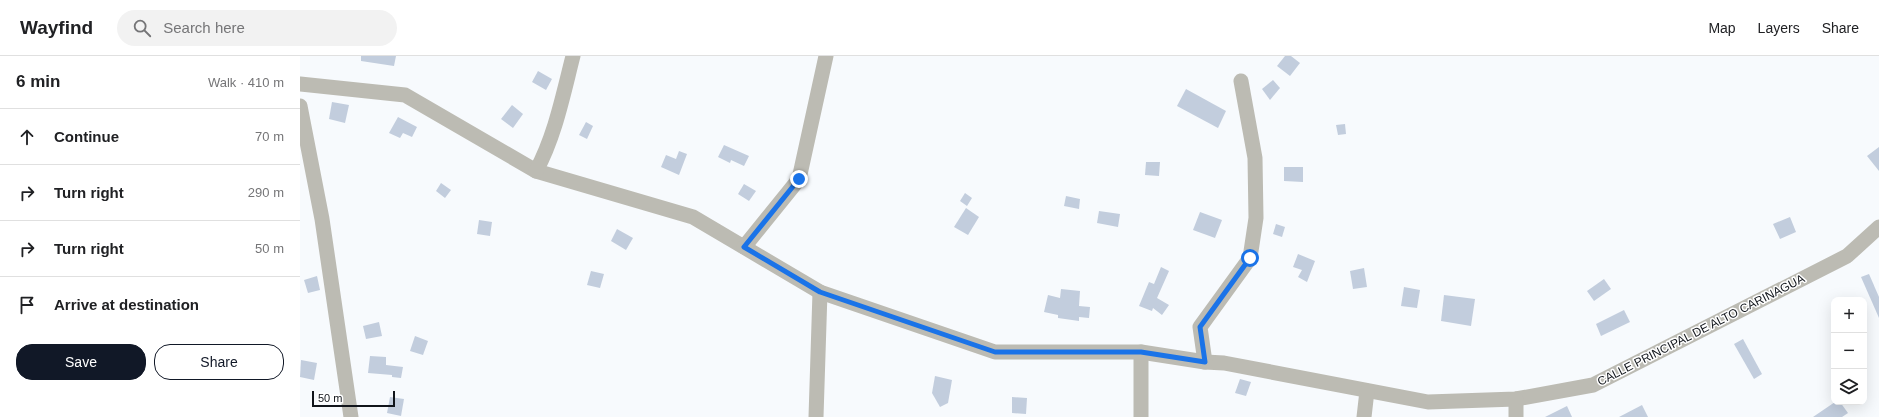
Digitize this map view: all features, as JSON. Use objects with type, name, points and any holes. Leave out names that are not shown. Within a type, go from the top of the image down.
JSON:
[{"type":"street","points":[[536,171],[544,156],[555,125],[573,56]]},
{"type":"street","points":[[744,247],[799,179],[826,56]]},
{"type":"street","points":[[1205,362],[1200,327],[1250,258],[1256,218],[1256,158],[1241,82]]},
{"type":"street","name":"CALLE PRINCIPAL DE ALTO CARINAGUA","points":[[300,84],[405,95],[536,171],[693,217],[820,292],[995,352],[1141,352],[1205,362],[1224,363],[1428,402],[1516,399],[1593,385],[1847,256],[1879,227]]},
{"type":"street","points":[[300,106],[322,219],[351,417]]},
{"type":"street","points":[[816,417],[820,292]]},
{"type":"street","points":[[1141,352],[1141,417]]},
{"type":"street","points":[[1364,417],[1367,391]]},
{"type":"street","points":[[1516,399],[1516,417]]},
{"type":"building","points":[[361,56],[396,56],[394,66],[361,61]]},
{"type":"building","points":[[1285,56],[1291,56],[1300,63],[1290,76],[1277,66]]},
{"type":"building","points":[[538,71],[552,79],[546,90],[532,82]]},
{"type":"building","points":[[1273,80],[1280,88],[1270,100],[1262,89]]},
{"type":"building","points":[[1186,89],[1226,111],[1218,128],[1177,106]]},
{"type":"building","points":[[332,102],[349,105],[345,123],[329,119]]},
{"type":"building","points":[[512,105],[523,114],[513,128],[501,119]]},
{"type":"building","points":[[398,117],[417,127],[412,137],[403,133],[400,138],[389,133]]},
{"type":"building","points":[[586,122],[593,126],[587,139],[579,135]]},
{"type":"building","points":[[1345,124],[1346,134],[1338,135],[1336,125]]},
{"type":"building","points":[[724,145],[749,156],[744,166],[731,160],[730,163],[718,157]]},
{"type":"building","points":[[1879,147],[1879,171],[1867,156]]},
{"type":"building","points":[[679,151],[687,154],[679,175],[661,167],[666,155],[676,159]]},
{"type":"building","points":[[1146,162],[1160,162],[1159,176],[1145,175]]},
{"type":"building","points":[[1284,167],[1303,167],[1303,182],[1284,181]]},
{"type":"building","points":[[441,183],[451,190],[445,198],[436,191]]},
{"type":"building","points":[[744,184],[756,191],[749,201],[738,194]]},
{"type":"building","points":[[965,193],[972,198],[967,206],[960,201]]},
{"type":"building","points":[[1066,196],[1080,199],[1079,209],[1064,206]]},
{"type":"building","points":[[966,208],[979,217],[968,235],[954,227]]},
{"type":"building","points":[[1099,211],[1120,214],[1118,227],[1097,223]]},
{"type":"building","points":[[1200,212],[1222,220],[1215,238],[1193,230]]},
{"type":"building","points":[[1790,217],[1796,232],[1780,239],[1773,224]]},
{"type":"building","points":[[479,220],[492,222],[490,236],[477,234]]},
{"type":"building","points":[[1276,224],[1285,227],[1282,237],[1273,234]]},
{"type":"building","points":[[617,229],[633,238],[626,250],[611,241]]},
{"type":"building","points":[[1298,254],[1315,261],[1307,282],[1298,277],[1302,270],[1293,267]]},
{"type":"building","points":[[1161,267],[1169,271],[1157,298],[1169,305],[1162,315],[1153,308],[1152,311],[1139,306],[1149,282],[1154,284]]},
{"type":"building","points":[[1364,268],[1367,287],[1353,289],[1350,271]]},
{"type":"building","points":[[591,271],[604,274],[600,288],[587,285]]},
{"type":"building","points":[[1869,274],[1879,297],[1879,318],[1861,277]]},
{"type":"building","points":[[317,276],[320,290],[308,293],[304,280]]},
{"type":"building","points":[[1604,279],[1611,289],[1594,301],[1587,291]]},
{"type":"building","points":[[1404,287],[1420,290],[1417,308],[1401,306]]},
{"type":"building","points":[[1061,289],[1080,291],[1079,306],[1090,307],[1089,318],[1079,317],[1079,321],[1058,318],[1058,315],[1044,312],[1048,295],[1060,298]]},
{"type":"building","points":[[1444,295],[1475,299],[1471,326],[1441,321]]},
{"type":"building","points":[[1624,310],[1630,322],[1601,336],[1596,324]]},
{"type":"building","points":[[379,322],[382,336],[366,339],[363,326]]},
{"type":"building","points":[[415,336],[428,341],[423,355],[410,351]]},
{"type":"building","points":[[1743,339],[1762,374],[1754,379],[1734,344]]},
{"type":"building","points":[[370,356],[386,357],[386,365],[403,367],[401,378],[392,377],[392,375],[368,373]]},
{"type":"building","points":[[301,360],[317,363],[314,380],[300,377]]},
{"type":"building","points":[[935,376],[952,380],[948,403],[940,407],[932,393]]},
{"type":"building","points":[[1240,379],[1251,382],[1246,396],[1235,393]]},
{"type":"building","points":[[390,397],[404,399],[401,416],[387,413]]},
{"type":"building","points":[[1012,397],[1027,398],[1026,414],[1012,413]]},
{"type":"building","points":[[1642,405],[1648,417],[1619,417]]},
{"type":"building","points":[[1831,405],[1842,405],[1848,413],[1842,417],[1813,417]]},
{"type":"building","points":[[1567,406],[1572,417],[1545,417]]},
{"type":"route","points":[[799,179],[744,247],[820,292],[995,352],[1141,352],[1205,362],[1200,327],[1250,258]]}]
